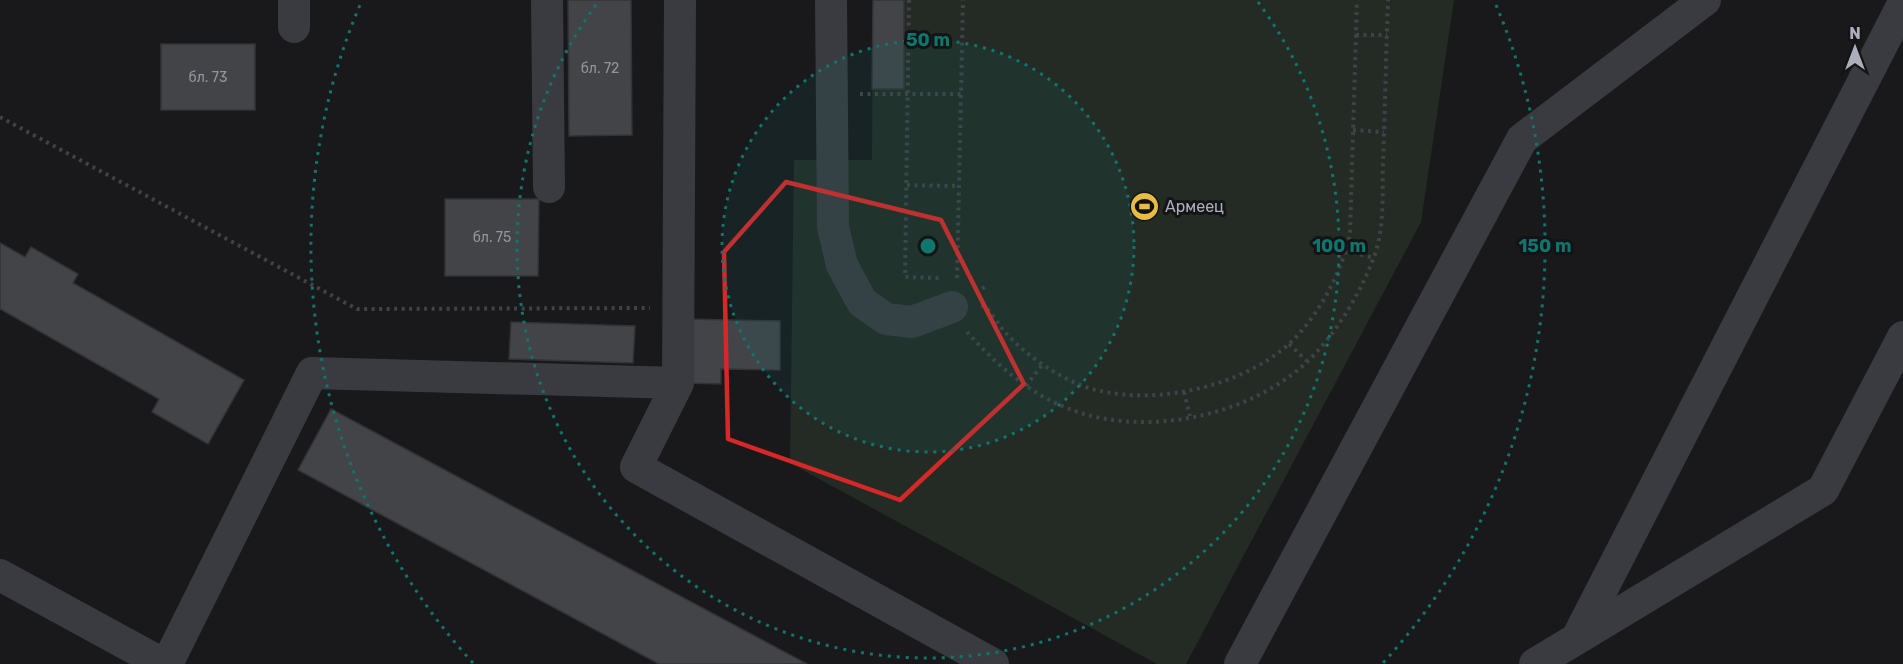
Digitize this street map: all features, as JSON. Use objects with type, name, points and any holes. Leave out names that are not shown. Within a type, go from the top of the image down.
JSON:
[{"type":"street","points":[[547,0],[549,186]]},
{"type":"street","points":[[680,0],[678,383],[636,467],[993,664]]},
{"type":"street","points":[[831,0],[833,227],[836,248],[849,280],[862,302],[886,320],[912,322],[958,318]]},
{"type":"street","points":[[1240,664],[1522,139],[1705,0]]},
{"type":"street","points":[[1577,638],[1903,4]]},
{"type":"street","points":[[1535,664],[1823,490],[1903,337]]},
{"type":"street","points":[[0,575],[165,664],[312,373],[678,383]]},
{"type":"path","points":[[909,0],[905,276],[957,279],[963,0]]},
{"type":"path","points":[[983,304],[1005,332],[1042,365],[1072,382],[1124,394],[1164,395],[1224,381],[1270,358],[1289,344],[1322,300],[1346,251],[1350,234],[1357,0]]},
{"type":"path","points":[[958,318],[980,347],[1026,386],[1067,408],[1096,417],[1132,422],[1190,416],[1218,410],[1251,398],[1287,377],[1307,361],[1341,322],[1374,258],[1381,227],[1388,0]]},
{"type":"path","points":[[1356,35],[1387,35]]},
{"type":"path","points":[[831,94],[961,94]]},
{"type":"path","points":[[0,117],[357,309],[678,315]]},
{"type":"path","points":[[1353,130],[1384,132]]},
{"type":"path","points":[[907,185],[959,186]]},
{"type":"path","points":[[1346,251],[1374,258]]},
{"type":"path","points":[[1289,344],[1307,361]]},
{"type":"path","points":[[1026,386],[1042,365]]},
{"type":"path","points":[[1184,392],[1190,416]]},
{"type":"highlighted area","points":[[786,182],[941,220],[1024,384],[900,500],[728,439],[724,252]]},
{"type":"shaded area","points":[[873,0],[1454,0],[1421,222],[1186,664],[1157,664],[790,463],[794,160],[872,160]]},
{"type":"building","points":[[568,0],[631,0],[632,135],[569,136]]},
{"type":"building","points":[[873,0],[904,0],[904,89],[872,89]]},
{"type":"building","points":[[161,44],[255,44],[255,110],[161,110]]},
{"type":"building","points":[[445,199],[539,199],[538,276],[445,276]]},
{"type":"building","points":[[0,243],[25,257],[31,247],[78,274],[73,283],[244,380],[208,444],[152,412],[159,399],[0,309]]},
{"type":"building","points":[[687,319],[780,321],[780,370],[721,369],[721,384],[686,383]]},
{"type":"building","points":[[511,322],[635,326],[633,363],[509,359]]},
{"type":"building","points":[[331,409],[807,664],[659,664],[298,470]]},
{"type":"place","name":"Армеец","points":[[1144,206]]}]
